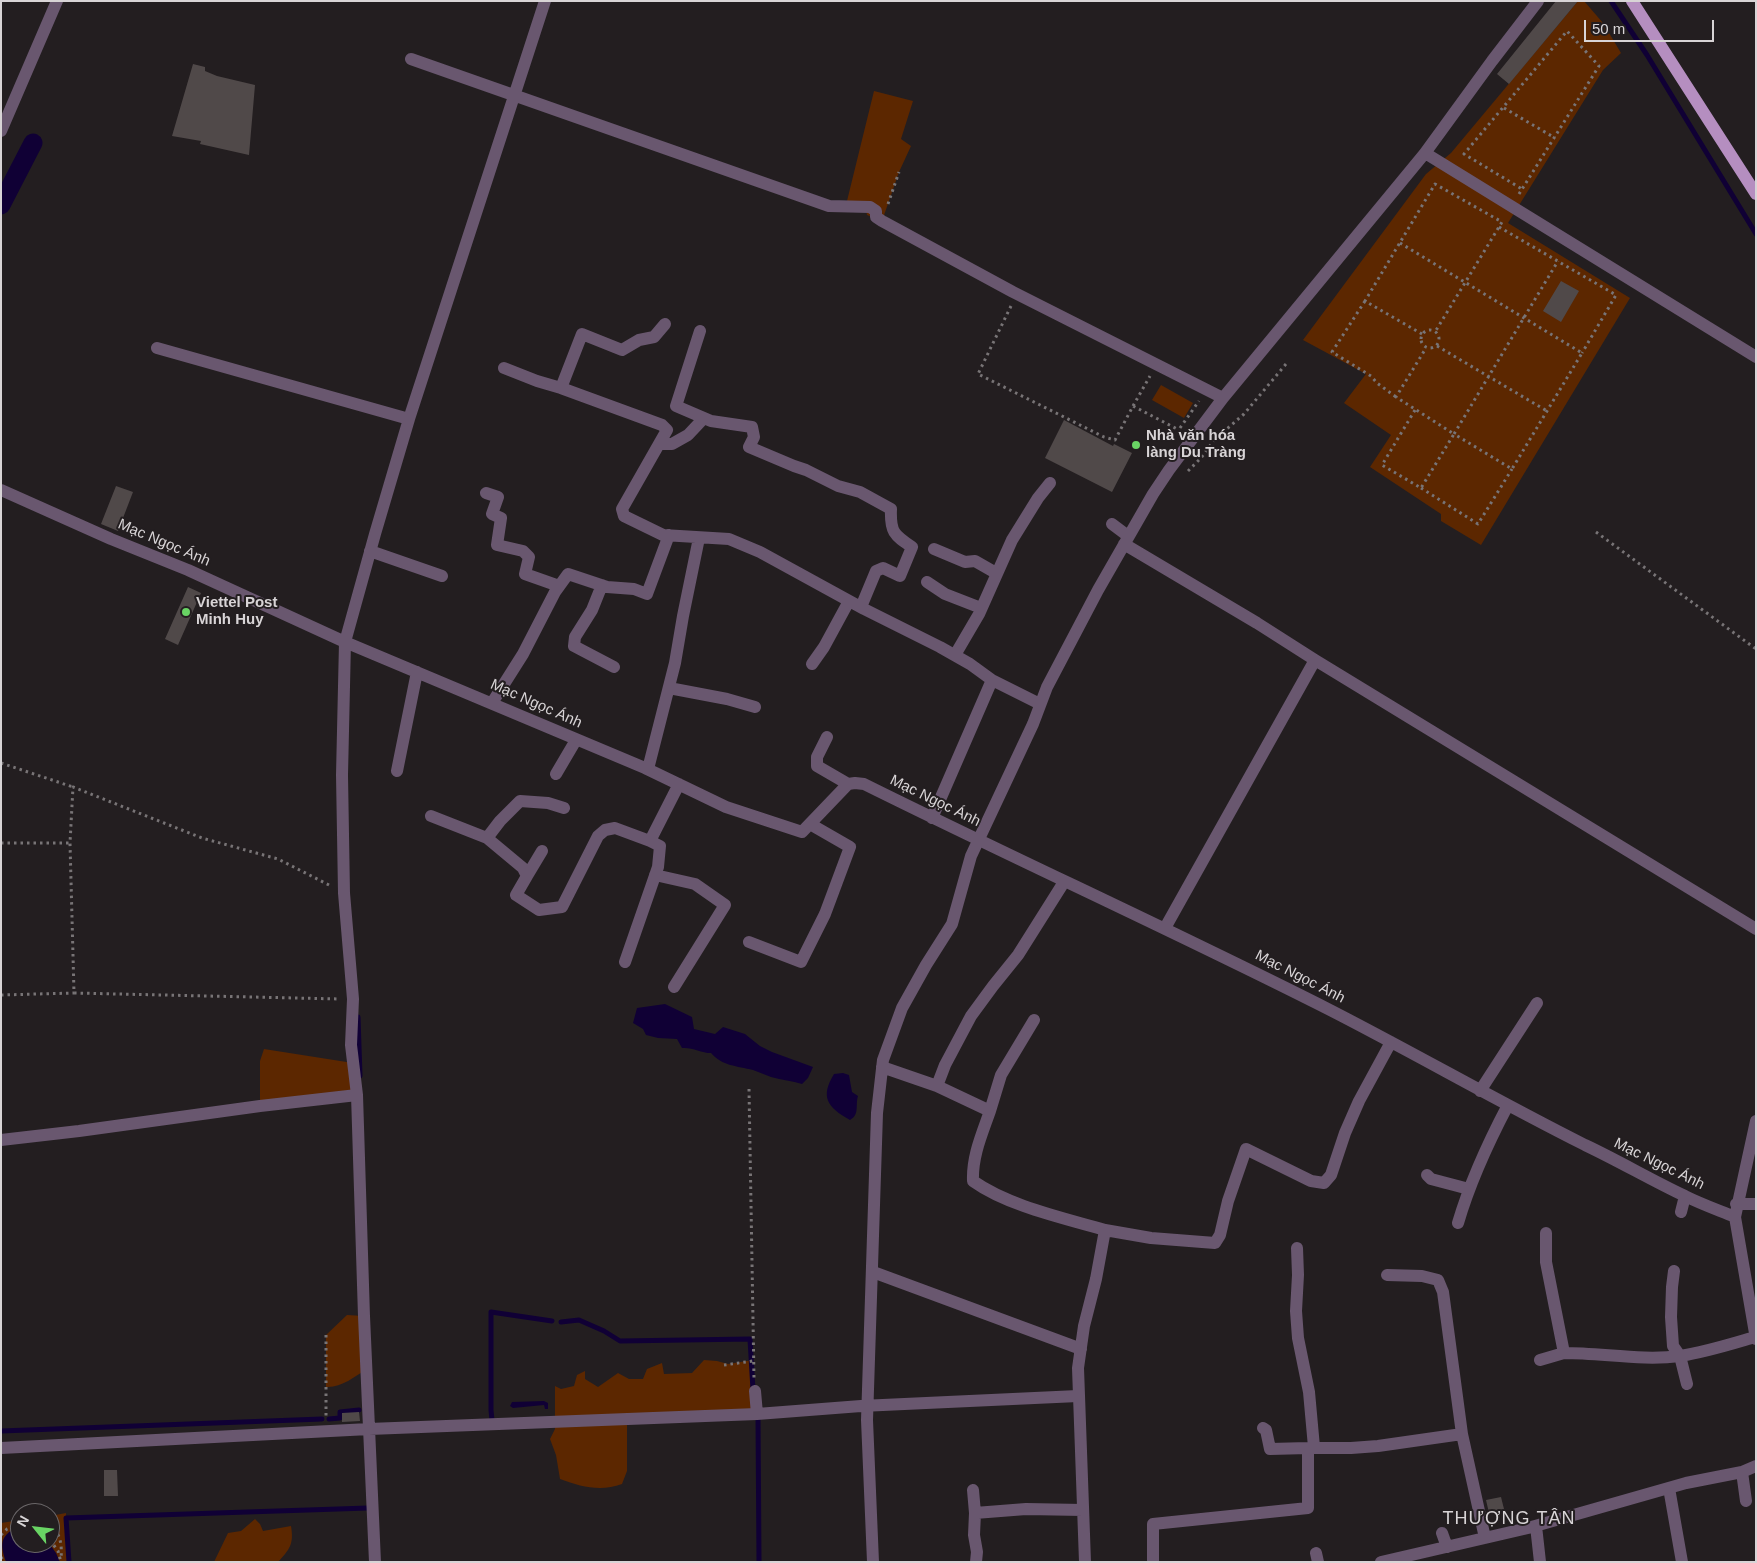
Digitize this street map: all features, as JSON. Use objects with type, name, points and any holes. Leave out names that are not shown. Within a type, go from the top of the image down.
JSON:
[{"type":"main road","points":[[1632,1],[1756,194]]},
{"type":"street","points":[[1,131],[57,1]]},
{"type":"street","points":[[374,1562],[357,1095],[351,1045],[353,999],[344,893],[342,775],[345,642],[410,419],[545,1]]},
{"type":"street","points":[[873,1562],[868,1406],[877,1113],[883,1060],[902,1008],[952,924],[971,856],[1047,687],[1126,540],[1158,486],[1223,398],[1425,153],[1492,60],[1538,1]]},
{"type":"street","points":[[411,58],[829,206],[870,207],[876,211],[876,217],[882,221],[1014,292],[1223,398]]},
{"type":"street","points":[[1425,153],[1756,357]]},
{"type":"street","points":[[561,388],[582,334],[622,350],[640,340],[654,337],[665,324]]},
{"type":"street","points":[[700,331],[676,406],[711,421],[752,427],[754,437],[749,447],[806,470],[838,486],[860,492],[874,505],[891,509],[892,530],[898,538],[912,547],[900,576],[882,568],[876,571],[861,607]]},
{"type":"street","points":[[157,348],[410,419]]},
{"type":"street","points":[[504,368],[662,425],[667,430],[622,509],[624,516],[663,535],[729,539],[752,548],[955,656],[992,680],[1040,704]]},
{"type":"street","points":[[660,444],[672,444],[688,435],[704,418]]},
{"type":"street","points":[[955,656],[981,608],[1012,540],[1038,498],[1050,483]]},
{"type":"street","name":"Mạc Ngọc Ánh","points":[[1,490],[111,539],[188,570],[345,642],[648,769],[726,807],[796,832],[802,832],[810,824]]},
{"type":"street","points":[[486,493],[498,497],[492,514],[501,518],[497,545],[523,551],[529,557],[525,574],[559,586]]},
{"type":"street","points":[[1112,524],[1126,540],[1315,660],[1756,929]]},
{"type":"street","points":[[492,703],[523,654],[559,586],[568,574],[607,588],[634,589],[647,594],[669,535]]},
{"type":"street","points":[[648,769],[669,688],[699,538]]},
{"type":"street","points":[[934,549],[965,562],[976,561],[996,573]]},
{"type":"street","points":[[370,551],[442,576]]},
{"type":"street","points":[[927,582],[945,594],[981,608]]},
{"type":"street","points":[[602,585],[592,610],[574,637],[574,646],[614,667]]},
{"type":"street","points":[[812,664],[824,647],[849,600]]},
{"type":"street","points":[[1165,928],[1315,660]]},
{"type":"street","points":[[396,771],[418,672]]},
{"type":"street","points":[[932,818],[992,680]]},
{"type":"street","points":[[669,688],[727,699],[755,707]]},
{"type":"street","points":[[749,942],[800,962],[825,914],[850,847],[810,824],[848,784],[817,766],[817,757],[828,737]]},
{"type":"street","points":[[556,774],[576,740]]},
{"type":"street","points":[[650,841],[679,784]]},
{"type":"street","name":"Mạc Ngọc Ánh","points":[[848,784],[864,784],[978,841],[1165,928],[1392,1042],[1455,1075],[1480,1091],[1685,1196],[1736,1211]]},
{"type":"street","points":[[487,838],[500,821],[520,801],[564,808]]},
{"type":"street","points":[[431,816],[487,838],[523,868],[527,876]]},
{"type":"street","points":[[542,851],[516,895],[539,910],[562,907],[598,836],[605,830],[616,828],[660,846],[658,866],[625,962]]},
{"type":"street","points":[[655,875],[695,884],[725,905],[674,987]]},
{"type":"street","points":[[937,1086],[945,1065],[971,1016],[1018,955],[1064,882]]},
{"type":"street","points":[[1480,1091],[1537,1003]]},
{"type":"street","points":[[1034,1020],[1001,1075],[975,1154],[972,1168],[973,1181],[984,1189],[1022,1205],[1105,1230],[1151,1238],[1215,1243],[1220,1235],[1228,1201],[1246,1148],[1311,1181],[1324,1183],[1331,1175],[1345,1133],[1359,1101],[1392,1042]]},
{"type":"street","points":[[882,1066],[937,1086],[990,1110]]},
{"type":"street","points":[[1,1140],[357,1095]]},
{"type":"street","points":[[1458,1223],[1468,1189],[1489,1141],[1508,1105]]},
{"type":"street","points":[[1540,1360],[1564,1353],[1592,1353],[1634,1357],[1680,1356],[1756,1338],[1736,1211],[1756,1121]]},
{"type":"street","points":[[1427,1175],[1431,1179],[1468,1189]]},
{"type":"street","points":[[1681,1212],[1685,1196]]},
{"type":"street","points":[[1736,1211],[1756,1204]]},
{"type":"street","points":[[1085,1562],[1078,1368],[1084,1326],[1105,1230]]},
{"type":"street","points":[[1546,1233],[1546,1262],[1564,1353]]},
{"type":"street","points":[[1153,1562],[1153,1524],[1308,1508],[1311,1448],[1309,1392],[1298,1338],[1296,1248]]},
{"type":"street","points":[[1674,1271],[1671,1323],[1673,1346],[1680,1356],[1687,1384]]},
{"type":"street","points":[[873,1272],[1081,1349]]},
{"type":"street","points":[[1387,1275],[1422,1276],[1438,1280],[1443,1292],[1462,1434],[1485,1538]]},
{"type":"street","points":[[755,1391],[757,1414]]},
{"type":"street","points":[[1,1448],[369,1429],[757,1414],[868,1406],[1078,1396]]},
{"type":"street","points":[[1263,1428],[1266,1430],[1270,1449],[1378,1446],[1462,1434]]},
{"type":"street","points":[[1381,1562],[1536,1526],[1669,1488],[1742,1472],[1756,1466]]},
{"type":"street","points":[[1742,1472],[1746,1501]]},
{"type":"street","points":[[1669,1488],[1682,1562]]},
{"type":"street","points":[[973,1490],[976,1562]]},
{"type":"street","points":[[975,1513],[1026,1509],[1083,1510]]},
{"type":"street","points":[[1536,1526],[1540,1562]]},
{"type":"street","points":[[1442,1533],[1447,1547]]},
{"type":"path","points":[[1511,207],[1599,66],[1567,31],[1464,154],[1522,188]]},
{"type":"path","points":[[1504,108],[1555,138]]},
{"type":"path","points":[[882,221],[899,172]]},
{"type":"path","points":[[1435,332],[1502,222],[1435,184],[1366,301],[1332,352],[1372,376],[1377,383],[1415,410],[1512,469]]},
{"type":"path","points":[[1415,410],[1382,465],[1478,524],[1616,295],[1499,226]]},
{"type":"path","points":[[1400,243],[1582,353]]},
{"type":"path","points":[[1421,488],[1558,261]]},
{"type":"path","points":[[1013,301],[978,374],[1104,437],[1115,440],[1152,373],[1155,376]]},
{"type":"path","points":[[1366,301],[1422,334]]},
{"type":"path","points":[[1427,330],[1435,332],[1439,340],[1437,346],[1426,348],[1421,343],[1422,334],[1427,330]]},
{"type":"path","points":[[1437,346],[1547,411]]},
{"type":"path","points":[[1396,397],[1426,348]]},
{"type":"path","points":[[1186,472],[1201,458],[1214,440],[1244,414],[1286,364]]},
{"type":"path","points":[[1179,430],[1199,401],[1192,396]]},
{"type":"path","points":[[1133,406],[1193,437]]},
{"type":"path","points":[[1596,532],[1756,649]]},
{"type":"path","points":[[1,763],[73,788],[202,838],[278,859],[344,893]]},
{"type":"path","points":[[73,788],[70,844],[74,993]]},
{"type":"path","points":[[1,843],[70,844]]},
{"type":"path","points":[[1,995],[74,993],[353,999]]},
{"type":"path","points":[[724,1365],[752,1361],[749,1089]]},
{"type":"path","points":[[326,1334],[326,1431]]},
{"type":"path","points":[[60,1539],[62,1545],[61,1560]]},
{"type":"path","points":[[1,1557],[4,1562]]},
{"type":"shaded area","points":[[1578,1],[1584,1],[1603,23],[1621,53],[1603,70],[1508,223],[1630,298],[1481,545],[1441,521],[1441,514],[1370,467],[1391,435],[1344,403],[1366,374],[1303,340],[1426,174],[1451,153]]},
{"type":"shaded area","points":[[874,91],[913,101],[901,139],[911,146],[899,172],[882,221],[867,215],[866,210],[846,205]]},
{"type":"shaded area","points":[[1161,385],[1193,403],[1184,418],[1152,400]]},
{"type":"shaded area","points":[[665,1004],[692,1017],[694,1029],[715,1034],[723,1027],[745,1034],[760,1046],[772,1052],[813,1067],[808,1078],[802,1084],[730,1065],[720,1061],[711,1053],[682,1048],[677,1039],[646,1035],[643,1029],[633,1023],[637,1008]]},
{"type":"shaded area","points":[[264,1049],[353,1063],[357,1095],[260,1106],[260,1061]]},
{"type":"shaded area","points":[[843,1073],[849,1075],[852,1092],[858,1096],[855,1115],[850,1120],[831,1106],[827,1095],[827,1089],[834,1074]]},
{"type":"shaded area","points":[[347,1315],[364,1316],[367,1369],[342,1384],[326,1387],[326,1335]]},
{"type":"shaded area","points":[[704,1360],[728,1364],[753,1360],[757,1414],[627,1419],[627,1471],[622,1484],[606,1488],[591,1488],[560,1479],[556,1455],[550,1439],[555,1429],[555,1386],[561,1389],[574,1386],[577,1375],[585,1371],[585,1379],[598,1387],[618,1373],[629,1379],[643,1379],[647,1369],[662,1363],[664,1374],[692,1373]]},
{"type":"shaded area","points":[[544,1401],[548,1403],[548,1409],[545,1409],[544,1405],[513,1408],[510,1406],[512,1402]]},
{"type":"shaded area","points":[[66,1513],[68,1562],[1,1562],[1,1523],[10,1522],[10,1553],[60,1553],[60,1514]]},
{"type":"shaded area","points":[[255,1519],[263,1531],[291,1526],[292,1537],[290,1546],[278,1562],[214,1562],[228,1533],[241,1531]]},
{"type":"shaded area","points":[[10,1532],[10,1553],[56,1553],[60,1562],[6,1562],[2,1546],[7,1534]]},
{"type":"building","points":[[1556,1],[1578,1],[1509,84],[1497,74]]},
{"type":"building","points":[[193,64],[205,67],[205,71],[217,76],[255,85],[249,155],[200,144],[201,141],[172,136]]},
{"type":"building","points":[[1561,281],[1579,291],[1561,322],[1543,311]]},
{"type":"building","points":[[1064,420],[1113,446],[1114,444],[1132,453],[1112,492],[1045,458]]},
{"type":"building","points":[[116,486],[133,492],[118,531],[101,524]]},
{"type":"building","points":[[188,587],[201,593],[178,645],[165,639]]},
{"type":"building","points":[[359,1412],[360,1421],[342,1422],[342,1413]]},
{"type":"building","points":[[104,1470],[117,1470],[118,1496],[104,1496]]},
{"type":"building","points":[[1501,1497],[1504,1509],[1489,1513],[1486,1500]]},
{"type":"waterway","points":[[1611,1],[1647,55],[1756,234]]},
{"type":"waterway","points":[[1,205],[33,143]]},
{"type":"waterway","points":[[358,1017],[360,1076]]},
{"type":"waterway","points":[[492,1420],[491,1312],[552,1321]]},
{"type":"waterway","points":[[561,1322],[579,1320],[604,1331],[620,1341],[750,1339],[753,1390]]},
{"type":"waterway","points":[[329,1419],[340,1418],[340,1412],[359,1410]]},
{"type":"waterway","points":[[758,1416],[759,1562]]},
{"type":"waterway","points":[[1,1431],[322,1419]]},
{"type":"waterway","points":[[69,1562],[66,1518],[368,1508]]},
{"type":"place","name":"Nhà văn hóa làng Du Tràng","points":[[1136,445]]},
{"type":"place","name":"Viettel Post Minh Huy","points":[[186,612]]},
{"type":"district","name":"THƯỢNG TÂN","points":[[1509,1519]]}]
